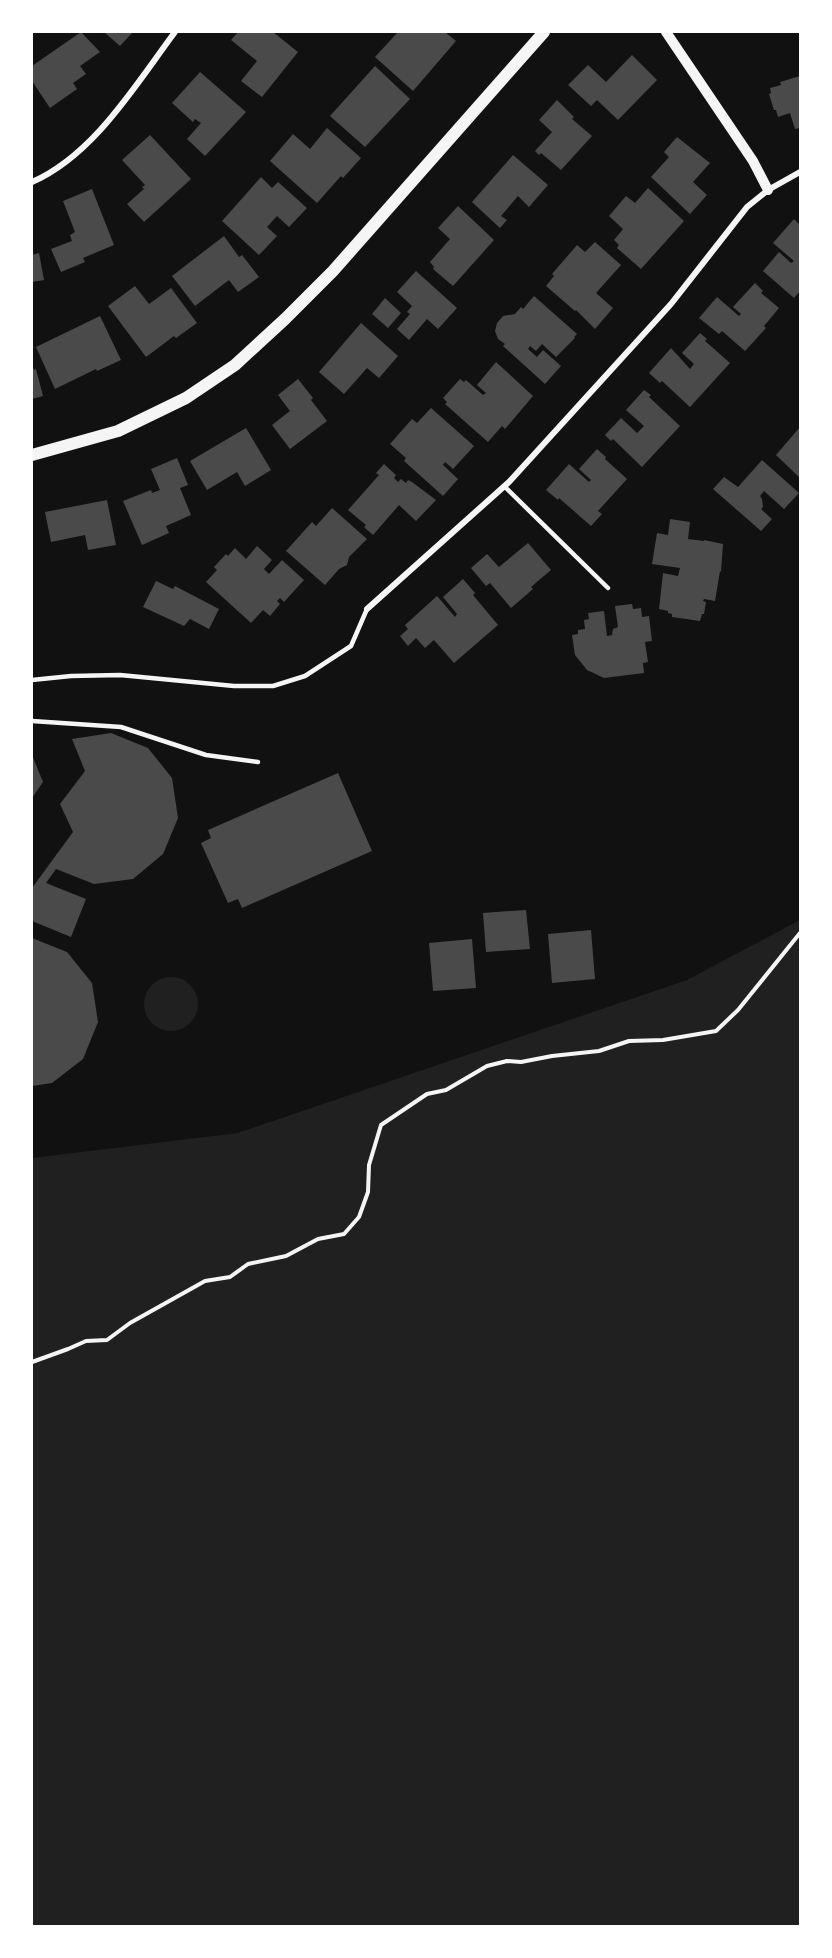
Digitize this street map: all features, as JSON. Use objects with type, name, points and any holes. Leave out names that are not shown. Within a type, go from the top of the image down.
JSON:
[{"type":"main road","points":[[32,454],[118,430],[186,398],[235,365],[285,320],[333,271],[544,32]]},
{"type":"street","points":[[32,182],[66,160],[102,128],[175,32]]},
{"type":"street","points":[[666,32],[753,161],[768,190]]},
{"type":"street","points":[[367,609],[504,486],[671,304],[747,207],[768,190],[801,172]]},
{"type":"lane","points":[[504,486],[608,588]]},
{"type":"lane","points":[[32,680],[120,675],[234,686],[273,686],[305,676],[351,646],[367,609]]},
{"type":"lane","points":[[32,721],[121,727],[206,755],[258,762]]},
{"type":"path","points":[[32,1362],[86,1341],[107,1340],[130,1323],[206,1281],[230,1277],[248,1264],[286,1256],[318,1239],[344,1234],[358,1217],[368,1192],[369,1165],[381,1125],[427,1094],[446,1090],[487,1066],[507,1061],[521,1062],[552,1056],[599,1052],[628,1041],[663,1040],[716,1031],[738,1010],[801,933]]},
{"type":"shaded area","points":[[800,920],[800,1926],[32,1926],[32,1158],[238,1133],[687,980]]},
{"type":"shaded area","points":[[171,977],[181,979],[190,985],[196,994],[198,1004],[196,1014],[190,1023],[181,1029],[171,1031],[161,1029],[152,1023],[146,1014],[144,1004],[146,994],[152,985],[161,979]]},
{"type":"building","points":[[81,32],[100,52],[80,66],[86,74],[73,83],[77,89],[50,108],[32,81],[32,66]]},
{"type":"building","points":[[104,32],[133,32],[120,46]]},
{"type":"building","points":[[238,32],[273,32],[298,52],[262,97],[241,81],[257,61],[231,40]]},
{"type":"building","points":[[398,32],[445,32],[456,41],[413,91],[375,57]]},
{"type":"building","points":[[632,55],[657,80],[618,120],[597,100],[591,106],[568,85],[588,65],[606,82]]},
{"type":"building","points":[[375,66],[410,99],[365,147],[330,116]]},
{"type":"building","points":[[200,72],[246,112],[205,156],[187,139],[201,123],[195,119],[193,122],[172,103]]},
{"type":"building","points":[[800,76],[800,128],[795,129],[790,113],[778,117],[769,94],[771,93],[770,88],[781,85],[780,82]]},
{"type":"building","points":[[557,100],[574,117],[572,119],[592,136],[561,170],[541,153],[539,155],[535,151],[552,132],[539,120]]},
{"type":"building","points":[[327,128],[361,158],[317,203],[270,161],[293,134],[310,149]]},
{"type":"building","points":[[150,135],[191,179],[144,222],[127,204],[144,189],[142,187],[145,185],[122,160]]},
{"type":"building","points":[[677,137],[710,163],[693,182],[707,195],[690,214],[651,177],[669,157],[664,152]]},
{"type":"building","points":[[513,155],[548,185],[529,207],[518,196],[501,216],[507,220],[500,228],[472,202]]},
{"type":"building","points":[[261,177],[272,188],[278,182],[307,208],[289,227],[277,216],[267,227],[277,236],[259,255],[222,221]]},
{"type":"building","points":[[648,188],[684,221],[641,269],[617,248],[619,245],[614,240],[623,229],[609,216],[626,196],[635,203]]},
{"type":"building","points":[[92,189],[114,245],[83,258],[85,262],[61,272],[51,249],[72,241],[70,235],[75,232],[63,201]]},
{"type":"building","points":[[458,206],[494,240],[453,286],[433,269],[430,262],[450,239],[438,228]]},
{"type":"building","points":[[794,219],[800,225],[800,291],[794,298],[763,271],[779,252],[791,263],[794,261],[773,243]]},
{"type":"building","points":[[224,236],[239,257],[242,255],[259,277],[238,292],[229,280],[195,306],[172,276]]},
{"type":"building","points":[[595,242],[621,265],[596,293],[613,308],[595,329],[546,286],[554,276],[552,274],[577,245],[585,252]]},
{"type":"building","points":[[39,253],[44,280],[32,282],[32,255]]},
{"type":"building","points":[[416,271],[457,308],[438,329],[427,319],[409,340],[397,329],[410,314],[407,312],[412,306],[397,292]]},
{"type":"building","points":[[755,283],[763,291],[761,293],[779,308],[764,326],[766,328],[745,351],[722,331],[719,334],[699,318],[717,297],[739,316],[741,314],[733,307]]},
{"type":"building","points":[[135,286],[149,304],[171,288],[197,323],[176,338],[174,336],[146,357],[108,306]]},
{"type":"building","points":[[534,296],[577,334],[556,357],[542,344],[536,351],[530,346],[528,349],[537,357],[543,350],[561,366],[545,384],[503,346],[505,344],[498,339],[495,331],[497,323],[503,316],[515,314],[521,307],[523,309]]},
{"type":"building","points":[[385,298],[401,313],[388,328],[372,314]]},
{"type":"building","points":[[100,316],[121,360],[97,371],[96,369],[55,389],[36,347]]},
{"type":"building","points":[[361,323],[398,356],[379,378],[367,368],[344,394],[319,372]]},
{"type":"building","points":[[700,333],[707,339],[705,341],[730,363],[690,407],[662,381],[660,383],[649,373],[671,348],[690,369],[694,364],[682,353]]},
{"type":"building","points":[[496,362],[533,396],[505,429],[502,426],[488,442],[445,404],[447,402],[443,398],[460,379],[464,382],[466,380],[483,395],[486,393],[477,385]]},
{"type":"building","points":[[32,364],[34,370],[36,369],[43,396],[32,399]]},
{"type":"building","points":[[298,379],[327,421],[290,449],[272,425],[290,411],[278,395]]},
{"type":"building","points":[[644,390],[680,426],[642,467],[613,439],[611,441],[605,435],[621,418],[637,433],[644,426],[626,410]]},
{"type":"building","points":[[431,408],[474,446],[453,469],[445,462],[443,465],[458,479],[443,496],[404,461],[406,458],[390,444],[412,419],[417,423]]},
{"type":"building","points":[[800,427],[800,478],[776,455]]},
{"type":"building","points":[[246,428],[271,470],[245,486],[237,472],[207,490],[190,461]]},
{"type":"building","points":[[597,449],[627,479],[598,511],[602,514],[591,526],[559,498],[558,500],[546,490],[569,464],[589,482],[591,480],[579,469]]},
{"type":"building","points":[[177,458],[188,485],[180,488],[191,515],[166,526],[169,533],[142,545],[123,501],[151,490],[152,493],[160,490],[151,469]]},
{"type":"building","points":[[762,460],[799,493],[784,509],[764,491],[760,496],[763,507],[761,509],[772,519],[761,531],[713,489],[724,477],[738,487]]},
{"type":"building","points":[[384,464],[396,475],[394,478],[398,482],[401,479],[406,483],[408,480],[436,500],[416,521],[399,505],[373,535],[364,527],[366,525],[348,510],[379,475],[376,473]]},
{"type":"building","points":[[107,500],[116,545],[88,550],[85,535],[51,542],[45,512]]},
{"type":"building","points":[[332,508],[367,539],[349,557],[347,565],[339,569],[325,585],[286,551],[312,522],[316,526]]},
{"type":"building","points":[[670,519],[690,522],[688,539],[723,544],[721,572],[715,601],[704,599],[703,601],[706,602],[704,614],[700,621],[672,617],[668,611],[659,609],[663,573],[678,576],[680,568],[652,564],[657,533],[668,535]]},
{"type":"building","points":[[528,543],[551,570],[511,608],[490,583],[486,586],[471,568],[487,554],[499,567]]},
{"type":"building","points":[[257,546],[272,560],[264,569],[269,574],[282,560],[304,580],[284,602],[280,598],[277,601],[280,604],[270,616],[263,610],[251,623],[206,582],[217,570],[214,567],[226,554],[228,556],[235,548],[246,559]]},
{"type":"building","points":[[463,579],[498,625],[454,663],[434,640],[425,648],[416,638],[408,646],[400,636],[408,629],[405,625],[437,596],[455,617],[457,614],[443,597]]},
{"type":"building","points":[[156,581],[173,589],[175,586],[219,609],[209,629],[190,619],[184,626],[143,607]]},
{"type":"building","points":[[632,604],[633,609],[641,608],[642,617],[649,616],[652,641],[645,642],[648,662],[643,663],[644,673],[604,678],[587,670],[575,655],[572,635],[578,634],[578,630],[585,629],[584,620],[589,619],[588,613],[604,611],[607,636],[612,635],[613,629],[618,627],[615,606]]},
{"type":"building","points":[[111,733],[148,748],[172,778],[178,818],[163,854],[133,879],[94,884],[56,869],[46,883],[86,899],[71,937],[32,921],[32,888],[73,832],[60,804],[85,771],[72,739]]},
{"type":"building","points":[[32,755],[43,782],[32,798]]},
{"type":"building","points":[[338,773],[372,851],[242,908],[238,899],[228,903],[201,843],[211,838],[208,830]]},
{"type":"building","points":[[526,910],[530,949],[486,952],[483,913]]},
{"type":"building","points":[[591,930],[595,979],[552,983],[548,934]]},
{"type":"building","points":[[32,938],[67,952],[92,983],[98,1022],[83,1059],[52,1083],[32,1086]]},
{"type":"building","points":[[472,939],[476,988],[433,991],[429,943]]}]
